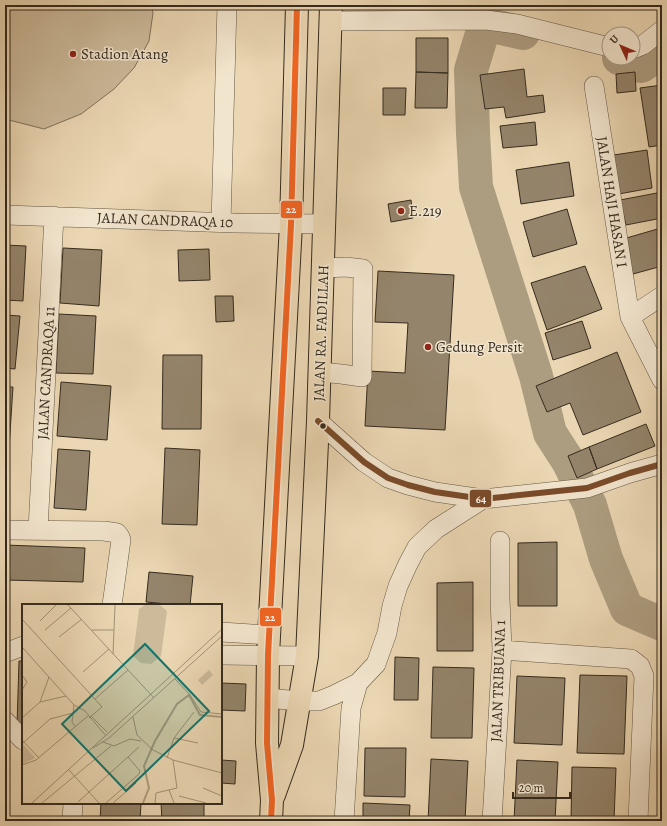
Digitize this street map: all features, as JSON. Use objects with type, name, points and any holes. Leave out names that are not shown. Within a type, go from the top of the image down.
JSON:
[{"type":"main road","name":"JALAN RA. FADILLAH","points":[[272,811],[267,743],[268,645],[291,224],[296,5]]},
{"type":"main road","name":"JALAN RA. FADILLAH","points":[[272,811],[292,745],[306,656],[320,372],[331,13]]},
{"type":"street","points":[[221,223],[228,5]]},
{"type":"street","points":[[331,13],[486,20],[517,24],[601,45]]},
{"type":"street","points":[[641,46],[662,30]]},
{"type":"street","name":"JALAN HAJI HASAN I","points":[[594,86],[630,317],[662,380]]},
{"type":"street","name":"JALAN CANDRAQA 10","points":[[5,215],[221,223],[324,224]]},
{"type":"street","name":"JALAN CANDRAQA 11","points":[[38,530],[54,216]]},
{"type":"street","points":[[320,372],[362,377],[363,269],[346,267],[323,268]]},
{"type":"street","points":[[630,317],[662,296]]},
{"type":"street","points":[[318,421],[364,462],[388,478],[435,492],[483,499],[587,488],[662,464]]},
{"type":"street","points":[[267,698],[299,702],[319,701],[334,696],[358,682],[376,664],[387,633],[392,606],[398,586],[417,547],[436,529],[483,499]]},
{"type":"street","points":[[5,530],[104,531],[117,533],[120,537],[120,546],[112,604]]},
{"type":"street","name":"JALAN TRIBUANA 1","points":[[492,821],[502,650],[500,541]]},
{"type":"street","points":[[222,632],[306,656]]},
{"type":"street","points":[[222,655],[268,645]]},
{"type":"street","points":[[5,653],[22,646]]},
{"type":"street","points":[[502,650],[631,659],[640,666],[644,676],[638,821]]},
{"type":"street","points":[[344,821],[351,708],[358,682]]},
{"type":"street","points":[[5,721],[22,739]]},
{"type":"street","points":[[72,821],[73,804]]},
{"type":"shaded area","name":"Stadion Atang","points":[[5,5],[151,5],[153,13],[149,41],[134,68],[114,89],[81,114],[44,129],[5,119]]},
{"type":"building","points":[[581,5],[621,5],[621,9],[581,8]]},
{"type":"building","points":[[416,38],[448,38],[448,73],[416,72]]},
{"type":"building","points":[[524,69],[527,97],[543,95],[545,112],[506,118],[504,107],[485,109],[480,75]]},
{"type":"building","points":[[416,72],[448,73],[447,108],[415,108]]},
{"type":"building","points":[[635,72],[636,91],[617,93],[616,74]]},
{"type":"building","points":[[662,85],[662,145],[649,147],[640,88]]},
{"type":"building","points":[[383,88],[406,88],[405,115],[383,115]]},
{"type":"building","points":[[535,122],[537,145],[503,148],[500,126]]},
{"type":"building","points":[[647,150],[652,188],[613,195],[607,156]]},
{"type":"building","points":[[569,162],[574,196],[521,204],[516,170]]},
{"type":"building","points":[[657,193],[662,218],[626,225],[620,200]]},
{"type":"building","name":"E.219","points":[[411,200],[413,218],[391,222],[388,204]]},
{"type":"building","points":[[567,209],[577,244],[533,257],[523,222]]},
{"type":"building","points":[[661,228],[662,266],[633,274],[623,239]]},
{"type":"building","points":[[5,245],[26,246],[23,301],[5,300]]},
{"type":"building","points":[[63,248],[102,250],[99,306],[60,303]]},
{"type":"building","points":[[209,249],[210,280],[179,281],[178,250]]},
{"type":"building","points":[[585,266],[602,309],[547,330],[531,283]]},
{"type":"building","name":"Gedung Persit","points":[[378,271],[454,275],[445,430],[365,426],[368,371],[405,373],[408,323],[375,322]]},
{"type":"building","points":[[215,296],[233,296],[234,321],[216,322]]},
{"type":"building","points":[[59,314],[96,316],[93,374],[56,373]]},
{"type":"building","points":[[5,315],[20,316],[15,369],[5,368]]},
{"type":"building","points":[[582,321],[591,348],[553,360],[545,333]]},
{"type":"building","points":[[617,352],[641,412],[583,435],[570,403],[547,412],[536,386]]},
{"type":"building","points":[[163,355],[202,355],[201,429],[162,429]]},
{"type":"building","points":[[61,382],[111,386],[107,440],[57,436]]},
{"type":"building","points":[[5,387],[13,387],[9,448],[5,448]]},
{"type":"building","points":[[646,424],[655,446],[597,469],[589,447]]},
{"type":"building","points":[[589,447],[597,469],[577,478],[568,456]]},
{"type":"building","points":[[5,448],[9,448],[5,507]]},
{"type":"building","points":[[165,448],[200,450],[197,525],[162,524]]},
{"type":"building","points":[[58,449],[90,451],[86,510],[54,508]]},
{"type":"building","points":[[557,542],[557,606],[518,606],[518,543]]},
{"type":"building","points":[[5,545],[85,548],[83,582],[5,580]]},
{"type":"building","points":[[149,572],[193,576],[190,604],[146,602]]},
{"type":"building","points":[[473,582],[473,651],[437,651],[437,583]]},
{"type":"building","points":[[395,657],[419,658],[418,700],[394,700]]},
{"type":"building","points":[[19,661],[22,661],[22,726],[17,726]]},
{"type":"building","points":[[433,667],[474,668],[472,738],[431,738]]},
{"type":"building","points":[[580,675],[627,676],[624,754],[577,753]]},
{"type":"building","points":[[517,676],[565,678],[562,745],[514,743]]},
{"type":"building","points":[[222,683],[246,684],[245,711],[222,710]]},
{"type":"building","points":[[365,748],[406,748],[405,797],[364,796]]},
{"type":"building","points":[[431,759],[468,761],[465,821],[428,821]]},
{"type":"building","points":[[222,760],[236,761],[235,784],[222,783]]},
{"type":"building","points":[[517,760],[558,762],[555,821],[514,821]]},
{"type":"building","points":[[572,767],[616,768],[614,821],[571,821]]},
{"type":"building","points":[[363,803],[410,805],[409,821],[363,821]]},
{"type":"building","points":[[101,804],[141,804],[140,821],[100,821]]},
{"type":"building","points":[[161,804],[204,804],[204,821],[162,821]]},
{"type":"waterway","points":[[523,33],[485,24],[471,70],[476,187],[536,376],[550,433],[568,461],[590,505],[606,559],[627,609],[662,624]]},
{"type":"waterway","points":[[641,66],[662,52]]},
{"type":"transit line","name":"22","points":[[271,821],[272,800],[267,743],[268,655],[291,224],[297,5]]},
{"type":"transit line","name":"64","points":[[318,421],[364,462],[388,478],[435,492],[483,499],[587,488],[662,464]]},
{"type":"place","name":"Stadion Atang","points":[[73,54]]},
{"type":"place","name":"E.219","points":[[401,211]]},
{"type":"place","name":"Gedung Persit","points":[[428,347]]}]
